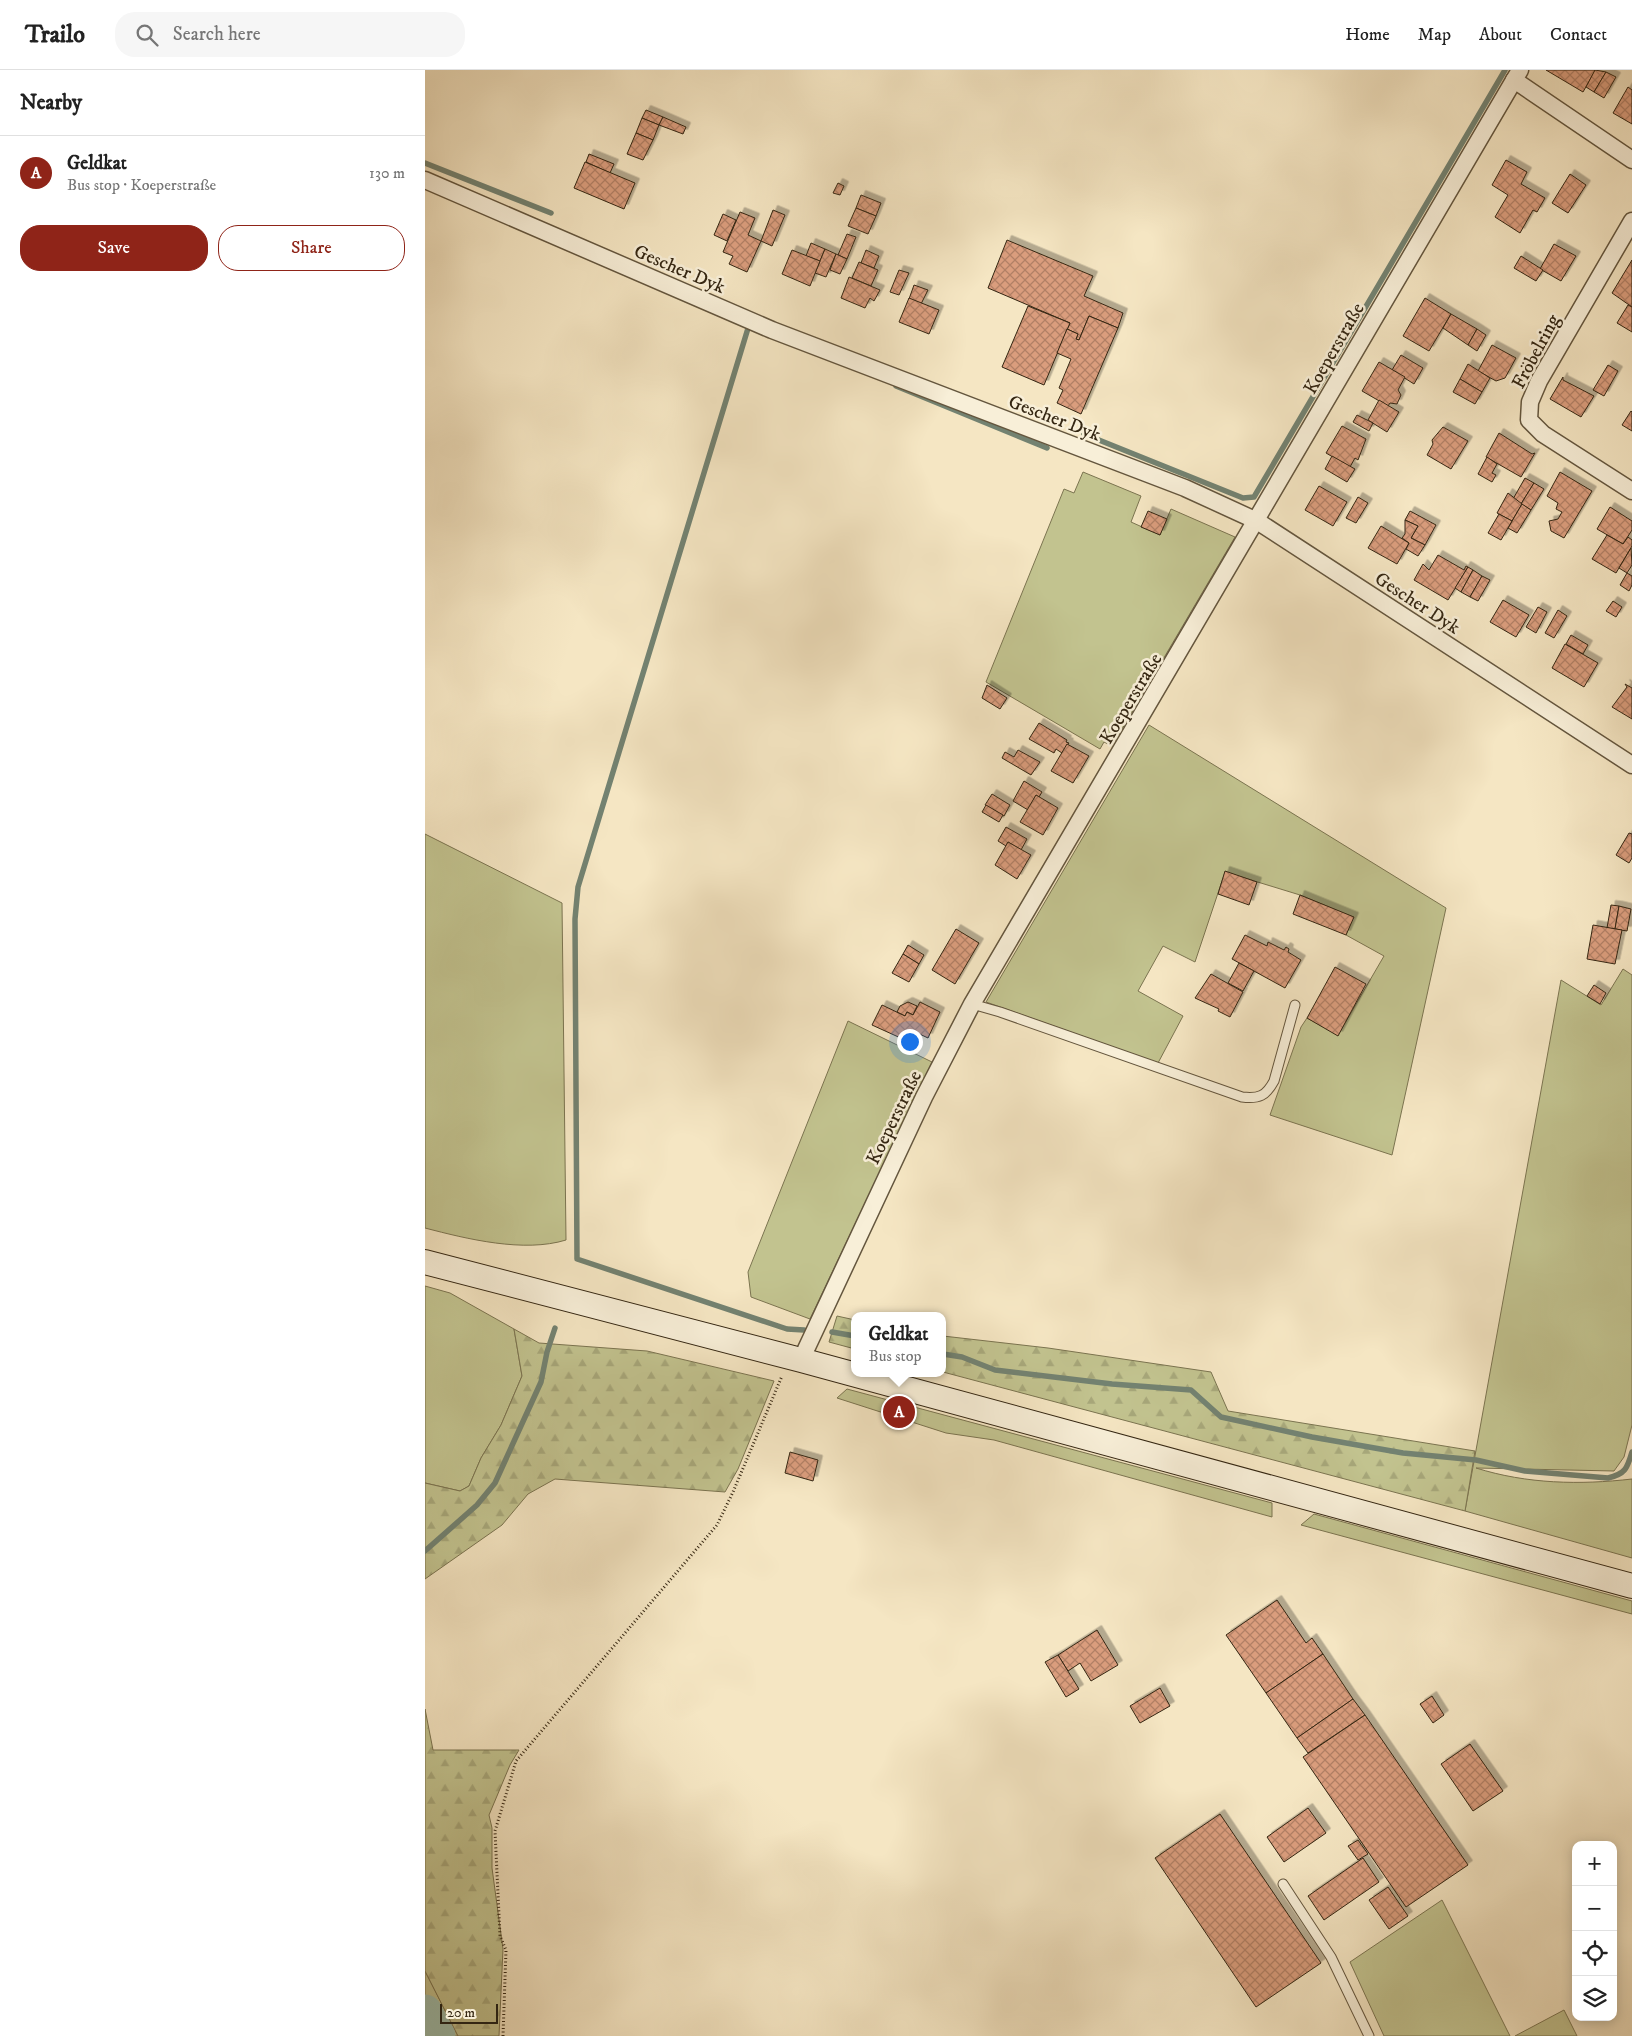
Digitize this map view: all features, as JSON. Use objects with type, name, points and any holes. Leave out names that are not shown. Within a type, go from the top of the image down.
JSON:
[{"type":"main road","points":[[425,1262],[851,1374]]},
{"type":"main road","points":[[861,1377],[1632,1586]]},
{"type":"street","points":[[1517,75],[1632,160]]},
{"type":"street","name":"Koeperstraße","points":[[795,1359],[972,1004],[1517,75]]},
{"type":"street","name":"Gescher Dyk","points":[[425,180],[772,330],[1185,488],[1257,521],[1632,765]]},
{"type":"street","name":"Fröbelring","points":[[1632,221],[1539,381],[1529,402],[1529,420],[1543,434],[1632,491]]},
{"type":"lane","points":[[972,1004],[1000,1012],[1242,1098],[1262,1096],[1269,1090],[1274,1081],[1295,1005]]},
{"type":"lane","points":[[1283,1884],[1331,1957],[1369,2036]]},
{"type":"path","points":[[503,2036],[506,1950],[500,1936],[495,1831],[516,1761],[717,1524],[795,1359]]},
{"type":"green space","points":[[1083,472],[1141,496],[1131,522],[1160,535],[1171,509],[1235,537],[1112,746],[1104,742],[1100,749],[986,682],[1064,489],[1074,493]]},
{"type":"green space","points":[[1149,725],[1446,908],[1392,1155],[1270,1115],[1301,1027],[1307,1018],[1338,1035],[1384,956],[1346,935],[1353,917],[1300,895],[1225,872],[1195,962],[1163,946],[1138,991],[1183,1016],[1158,1063],[986,1002]]},
{"type":"green space","points":[[425,834],[562,903],[566,1240],[550,1244],[514,1245],[477,1240],[425,1228]]},
{"type":"green space","points":[[1623,969],[1632,975],[1632,1425],[1624,1457],[1614,1471],[1476,1468],[1515,1477],[1554,1482],[1632,1479],[1632,1558],[1465,1511],[1561,980],[1601,1005]]},
{"type":"green space","points":[[848,1021],[932,1062],[810,1319],[751,1297],[748,1272]]},
{"type":"green space","points":[[425,1286],[450,1293],[514,1329],[522,1376],[501,1425],[481,1458],[469,1486],[460,1491],[425,1483]]},
{"type":"green space","points":[[837,1316],[851,1319],[851,1348],[829,1342]]},
{"type":"green space","points":[[514,1329],[539,1343],[647,1351],[774,1381],[738,1469],[725,1492],[555,1479],[528,1494],[502,1525],[425,1579],[425,1483],[460,1491],[469,1486],[481,1458],[501,1425],[522,1376]]},
{"type":"green space","points":[[946,1336],[1048,1348],[1211,1372],[1228,1411],[1475,1451],[1465,1511],[946,1373]]},
{"type":"green space","points":[[847,1389],[1272,1503],[1272,1517],[994,1440],[946,1433],[837,1398]]},
{"type":"green space","points":[[1314,1514],[1632,1601],[1632,1614],[1301,1525]]},
{"type":"green space","points":[[425,1709],[433,1750],[519,1750],[510,1765],[489,1815],[492,1828],[492,1868],[503,1949],[499,2036],[458,2036],[425,1971]]},
{"type":"green space","points":[[1442,1900],[1510,2036],[1384,2036],[1350,1962]]},
{"type":"green space","points":[[425,1971],[458,2036],[446,2036],[425,1995]]},
{"type":"green space","points":[[1564,2010],[1577,2036],[1515,2036]]},
{"type":"building","points":[[1546,70],[1594,70],[1595,71],[1583,92]]},
{"type":"building","points":[[1595,70],[1606,72],[1594,92],[1586,87]]},
{"type":"building","points":[[1606,72],[1616,77],[1604,98],[1594,92]]},
{"type":"building","points":[[1628,87],[1632,90],[1632,124],[1613,113]]},
{"type":"building","points":[[646,110],[663,117],[659,125],[642,118]]},
{"type":"building","points":[[663,117],[686,127],[683,134],[659,125]]},
{"type":"building","points":[[642,118],[659,125],[653,140],[636,133]]},
{"type":"building","points":[[636,133],[653,140],[643,160],[627,154]]},
{"type":"building","points":[[589,154],[614,164],[610,173],[586,162]]},
{"type":"building","points":[[1506,160],[1527,172],[1521,184],[1545,198],[1537,212],[1533,210],[1520,233],[1495,217],[1508,195],[1492,185]]},
{"type":"building","points":[[585,162],[635,183],[624,209],[574,188]]},
{"type":"building","points":[[1570,174],[1586,185],[1568,213],[1552,203]]},
{"type":"building","points":[[838,183],[844,186],[840,195],[833,193]]},
{"type":"building","points":[[861,195],[881,203],[876,216],[856,208]]},
{"type":"building","points":[[856,208],[876,216],[868,234],[848,226]]},
{"type":"building","points":[[773,210],[785,215],[772,246],[761,241]]},
{"type":"building","points":[[740,212],[755,218],[748,235],[761,241],[747,272],[729,264],[733,256],[723,252]]},
{"type":"building","points":[[723,214],[736,220],[727,241],[714,235]]},
{"type":"building","points":[[847,234],[856,237],[847,259],[838,255]]},
{"type":"building","points":[[1007,240],[1093,276],[1084,296],[1123,313],[1118,328],[1089,316],[1079,340],[1076,339],[1078,334],[1067,329],[1070,323],[988,288]]},
{"type":"building","points":[[811,243],[825,249],[820,261],[806,256]]},
{"type":"building","points":[[1554,244],[1576,256],[1561,281],[1540,269]]},
{"type":"building","points":[[825,249],[836,254],[826,277],[815,273]]},
{"type":"building","points":[[792,250],[820,261],[810,286],[782,274]]},
{"type":"building","points":[[866,250],[879,256],[874,268],[861,263]]},
{"type":"building","points":[[836,254],[847,259],[840,274],[830,270]]},
{"type":"building","points":[[1521,256],[1543,270],[1536,281],[1514,268]]},
{"type":"building","points":[[1632,260],[1632,307],[1612,293]]},
{"type":"building","points":[[859,262],[878,270],[871,286],[852,278]]},
{"type":"building","points":[[899,270],[909,273],[899,295],[890,292]]},
{"type":"building","points":[[849,277],[880,290],[874,301],[870,298],[865,308],[841,298]]},
{"type":"building","points":[[914,285],[928,290],[921,304],[909,299]]},
{"type":"building","points":[[909,298],[939,310],[929,334],[899,322]]},
{"type":"building","points":[[1425,298],[1451,314],[1429,351],[1403,336]]},
{"type":"building","points":[[1628,305],[1632,307],[1632,332],[1617,323]]},
{"type":"building","points":[[1028,306],[1070,323],[1044,385],[1002,367]]},
{"type":"building","points":[[1451,314],[1477,329],[1468,345],[1443,328]]},
{"type":"building","points":[[1089,316],[1118,328],[1081,414],[1057,403],[1063,390],[1059,388],[1071,359],[1057,353],[1067,329],[1078,334],[1076,339],[1079,340]]},
{"type":"building","points":[[1477,329],[1486,335],[1477,351],[1468,345]]},
{"type":"building","points":[[1492,345],[1516,358],[1505,378],[1496,381],[1478,371]]},
{"type":"building","points":[[1401,355],[1423,368],[1414,384],[1392,370]]},
{"type":"building","points":[[1379,362],[1405,377],[1398,390],[1401,395],[1397,404],[1390,403],[1388,406],[1362,391]]},
{"type":"building","points":[[1468,364],[1490,378],[1482,392],[1460,379]]},
{"type":"building","points":[[1608,365],[1618,371],[1604,396],[1593,390]]},
{"type":"building","points":[[1563,377],[1563,380],[1594,396],[1581,417],[1550,399]]},
{"type":"building","points":[[1460,379],[1482,392],[1475,404],[1453,392]]},
{"type":"building","points":[[1379,400],[1399,412],[1387,432],[1368,420]]},
{"type":"building","points":[[1632,412],[1632,431],[1622,425]]},
{"type":"building","points":[[1357,415],[1373,423],[1369,431],[1353,422]]},
{"type":"building","points":[[1342,426],[1366,439],[1358,460],[1355,458],[1350,467],[1326,453]]},
{"type":"building","points":[[1443,427],[1468,441],[1451,469],[1427,455],[1433,444],[1432,440]]},
{"type":"building","points":[[1499,433],[1532,454],[1535,453],[1521,477],[1486,457]]},
{"type":"building","points":[[1332,456],[1355,469],[1347,482],[1325,469]]},
{"type":"building","points":[[1487,457],[1497,464],[1492,473],[1496,475],[1492,482],[1478,474]]},
{"type":"building","points":[[1560,472],[1592,491],[1564,538],[1551,531],[1549,521],[1558,519],[1562,512],[1556,509],[1558,503],[1547,496]]},
{"type":"building","points":[[1525,478],[1534,483],[1521,504],[1513,499]]},
{"type":"building","points":[[1534,483],[1544,489],[1531,510],[1521,504]]},
{"type":"building","points":[[1319,486],[1347,502],[1333,526],[1305,510]]},
{"type":"building","points":[[1508,493],[1522,504],[1512,521],[1497,513]]},
{"type":"building","points":[[1358,497],[1368,503],[1356,523],[1346,518]]},
{"type":"building","points":[[1522,504],[1531,510],[1517,533],[1508,528]]},
{"type":"building","points":[[1610,507],[1632,521],[1632,530],[1623,544],[1597,529]]},
{"type":"building","points":[[1148,511],[1167,519],[1160,535],[1141,527]]},
{"type":"building","points":[[1410,511],[1436,525],[1425,545],[1411,538],[1418,526],[1405,520]]},
{"type":"building","points":[[1499,514],[1512,521],[1501,540],[1488,533]]},
{"type":"building","points":[[1405,520],[1418,526],[1411,538],[1425,545],[1418,556],[1406,549],[1409,543],[1402,538],[1405,534]]},
{"type":"building","points":[[1381,526],[1409,543],[1397,564],[1368,548]]},
{"type":"building","points":[[1607,535],[1623,544],[1628,537],[1632,540],[1632,546],[1616,573],[1592,559]]},
{"type":"building","points":[[1631,548],[1632,565],[1627,573],[1619,568]]},
{"type":"building","points":[[1438,555],[1464,570],[1466,566],[1468,567],[1448,600],[1414,580],[1423,564],[1429,570]]},
{"type":"building","points":[[1468,567],[1473,570],[1461,592],[1455,588]]},
{"type":"building","points":[[1473,570],[1482,576],[1470,597],[1461,592]]},
{"type":"building","points":[[1627,573],[1632,576],[1632,585],[1629,591],[1620,585]]},
{"type":"building","points":[[1482,576],[1490,580],[1478,601],[1470,597]]},
{"type":"building","points":[[1503,600],[1529,615],[1516,637],[1490,622]]},
{"type":"building","points":[[1613,601],[1622,607],[1616,617],[1606,611]]},
{"type":"building","points":[[1538,607],[1547,612],[1536,633],[1526,627]]},
{"type":"building","points":[[1558,610],[1567,616],[1554,638],[1545,633]]},
{"type":"building","points":[[1571,635],[1588,645],[1583,654],[1566,644]]},
{"type":"building","points":[[1565,644],[1598,663],[1584,687],[1552,668]]},
{"type":"building","points":[[1625,684],[1632,688],[1632,719],[1612,707],[1627,687]]},
{"type":"building","points":[[987,685],[1007,698],[1000,709],[982,698]]},
{"type":"building","points":[[1039,723],[1067,740],[1066,742],[1069,743],[1062,753],[1056,749],[1054,753],[1029,739]]},
{"type":"building","points":[[1067,744],[1089,756],[1073,783],[1051,771]]},
{"type":"building","points":[[1018,750],[1040,762],[1031,775],[1002,758],[1005,752],[1014,757]]},
{"type":"building","points":[[1024,781],[1042,792],[1039,797],[1036,795],[1028,810],[1013,801]]},
{"type":"building","points":[[992,794],[1010,805],[1004,816],[985,805]]},
{"type":"building","points":[[1036,795],[1058,808],[1043,835],[1020,822]]},
{"type":"building","points":[[986,805],[1003,815],[999,822],[982,812]]},
{"type":"building","points":[[1006,827],[1027,839],[1021,850],[1008,842],[1006,846],[998,841]]},
{"type":"building","points":[[1629,833],[1632,834],[1632,858],[1629,863],[1616,855]]},
{"type":"building","points":[[1008,842],[1031,855],[1017,879],[995,865]]},
{"type":"building","points":[[1225,871],[1257,882],[1249,905],[1218,894]]},
{"type":"building","points":[[1300,895],[1354,917],[1346,935],[1293,914]]},
{"type":"building","points":[[1611,905],[1619,906],[1615,929],[1607,928]]},
{"type":"building","points":[[1619,906],[1631,909],[1627,931],[1615,929]]},
{"type":"building","points":[[1593,925],[1622,930],[1615,964],[1587,959]]},
{"type":"building","points":[[956,929],[979,943],[955,984],[932,970]]},
{"type":"building","points":[[1245,935],[1267,946],[1268,942],[1284,950],[1286,947],[1289,949],[1288,952],[1301,960],[1285,988],[1232,959]]},
{"type":"building","points":[[908,945],[924,955],[919,964],[903,954]]},
{"type":"building","points":[[903,954],[919,964],[909,982],[892,973]]},
{"type":"building","points":[[1239,963],[1254,971],[1243,991],[1228,983]]},
{"type":"building","points":[[1335,967],[1366,984],[1338,1036],[1307,1018]]},
{"type":"building","points":[[1211,974],[1243,992],[1230,1017],[1218,1011],[1219,1009],[1195,998]]},
{"type":"building","points":[[1594,985],[1606,993],[1600,1004],[1587,996]]},
{"type":"building","points":[[908,1002],[917,1006],[913,1015],[907,1012],[905,1016],[897,1012],[900,1006]]},
{"type":"building","points":[[920,1002],[940,1012],[928,1038],[911,1030],[905,1040],[872,1025],[882,1005],[905,1016],[907,1012],[913,1015]]},
{"type":"building","points":[[790,1452],[818,1460],[813,1481],[785,1473]]},
{"type":"building","points":[[1277,1600],[1306,1643],[1312,1638],[1323,1654],[1266,1693],[1226,1635]]},
{"type":"building","points":[[1097,1630],[1118,1665],[1091,1681],[1080,1663],[1068,1671],[1058,1655]]},
{"type":"building","points":[[1323,1654],[1353,1699],[1297,1738],[1266,1693]]},
{"type":"building","points":[[1058,1655],[1079,1689],[1066,1697],[1045,1662]]},
{"type":"building","points":[[1160,1688],[1170,1706],[1140,1723],[1130,1706]]},
{"type":"building","points":[[1432,1696],[1444,1715],[1433,1723],[1420,1704]]},
{"type":"building","points":[[1353,1699],[1365,1715],[1308,1753],[1297,1738]]},
{"type":"building","points":[[1365,1715],[1468,1865],[1406,1907],[1303,1757]]},
{"type":"building","points":[[1470,1744],[1503,1791],[1473,1811],[1441,1764]]},
{"type":"building","points":[[1308,1808],[1326,1833],[1284,1862],[1267,1837]]},
{"type":"building","points":[[1220,1814],[1321,1963],[1256,2007],[1155,1858]]},
{"type":"building","points":[[1358,1840],[1368,1854],[1358,1860],[1348,1846]]},
{"type":"building","points":[[1363,1858],[1379,1882],[1324,1920],[1308,1896]]},
{"type":"building","points":[[1388,1887],[1408,1916],[1389,1929],[1369,1900]]},
{"type":"waterway","points":[[1084,434],[1243,498],[1254,497],[1505,70]]},
{"type":"waterway","points":[[425,163],[551,213]]},
{"type":"waterway","points":[[749,325],[578,887],[575,919],[577,1259],[787,1329],[804,1330]]},
{"type":"waterway","points":[[896,386],[1047,448]]},
{"type":"waterway","points":[[425,1551],[477,1505],[495,1483],[541,1382],[547,1352],[555,1328]]},
{"type":"waterway","points":[[832,1332],[851,1335]]},
{"type":"waterway","points":[[946,1354],[962,1357],[995,1370],[1112,1384],[1191,1390],[1221,1417],[1312,1437],[1403,1453],[1476,1460],[1525,1471],[1608,1478],[1618,1475],[1625,1470],[1632,1452]]},
{"type":"waterway","points":[[425,2012],[438,2036]]},
{"type":"place","name":"Geldkat","points":[[899,1412]]}]
